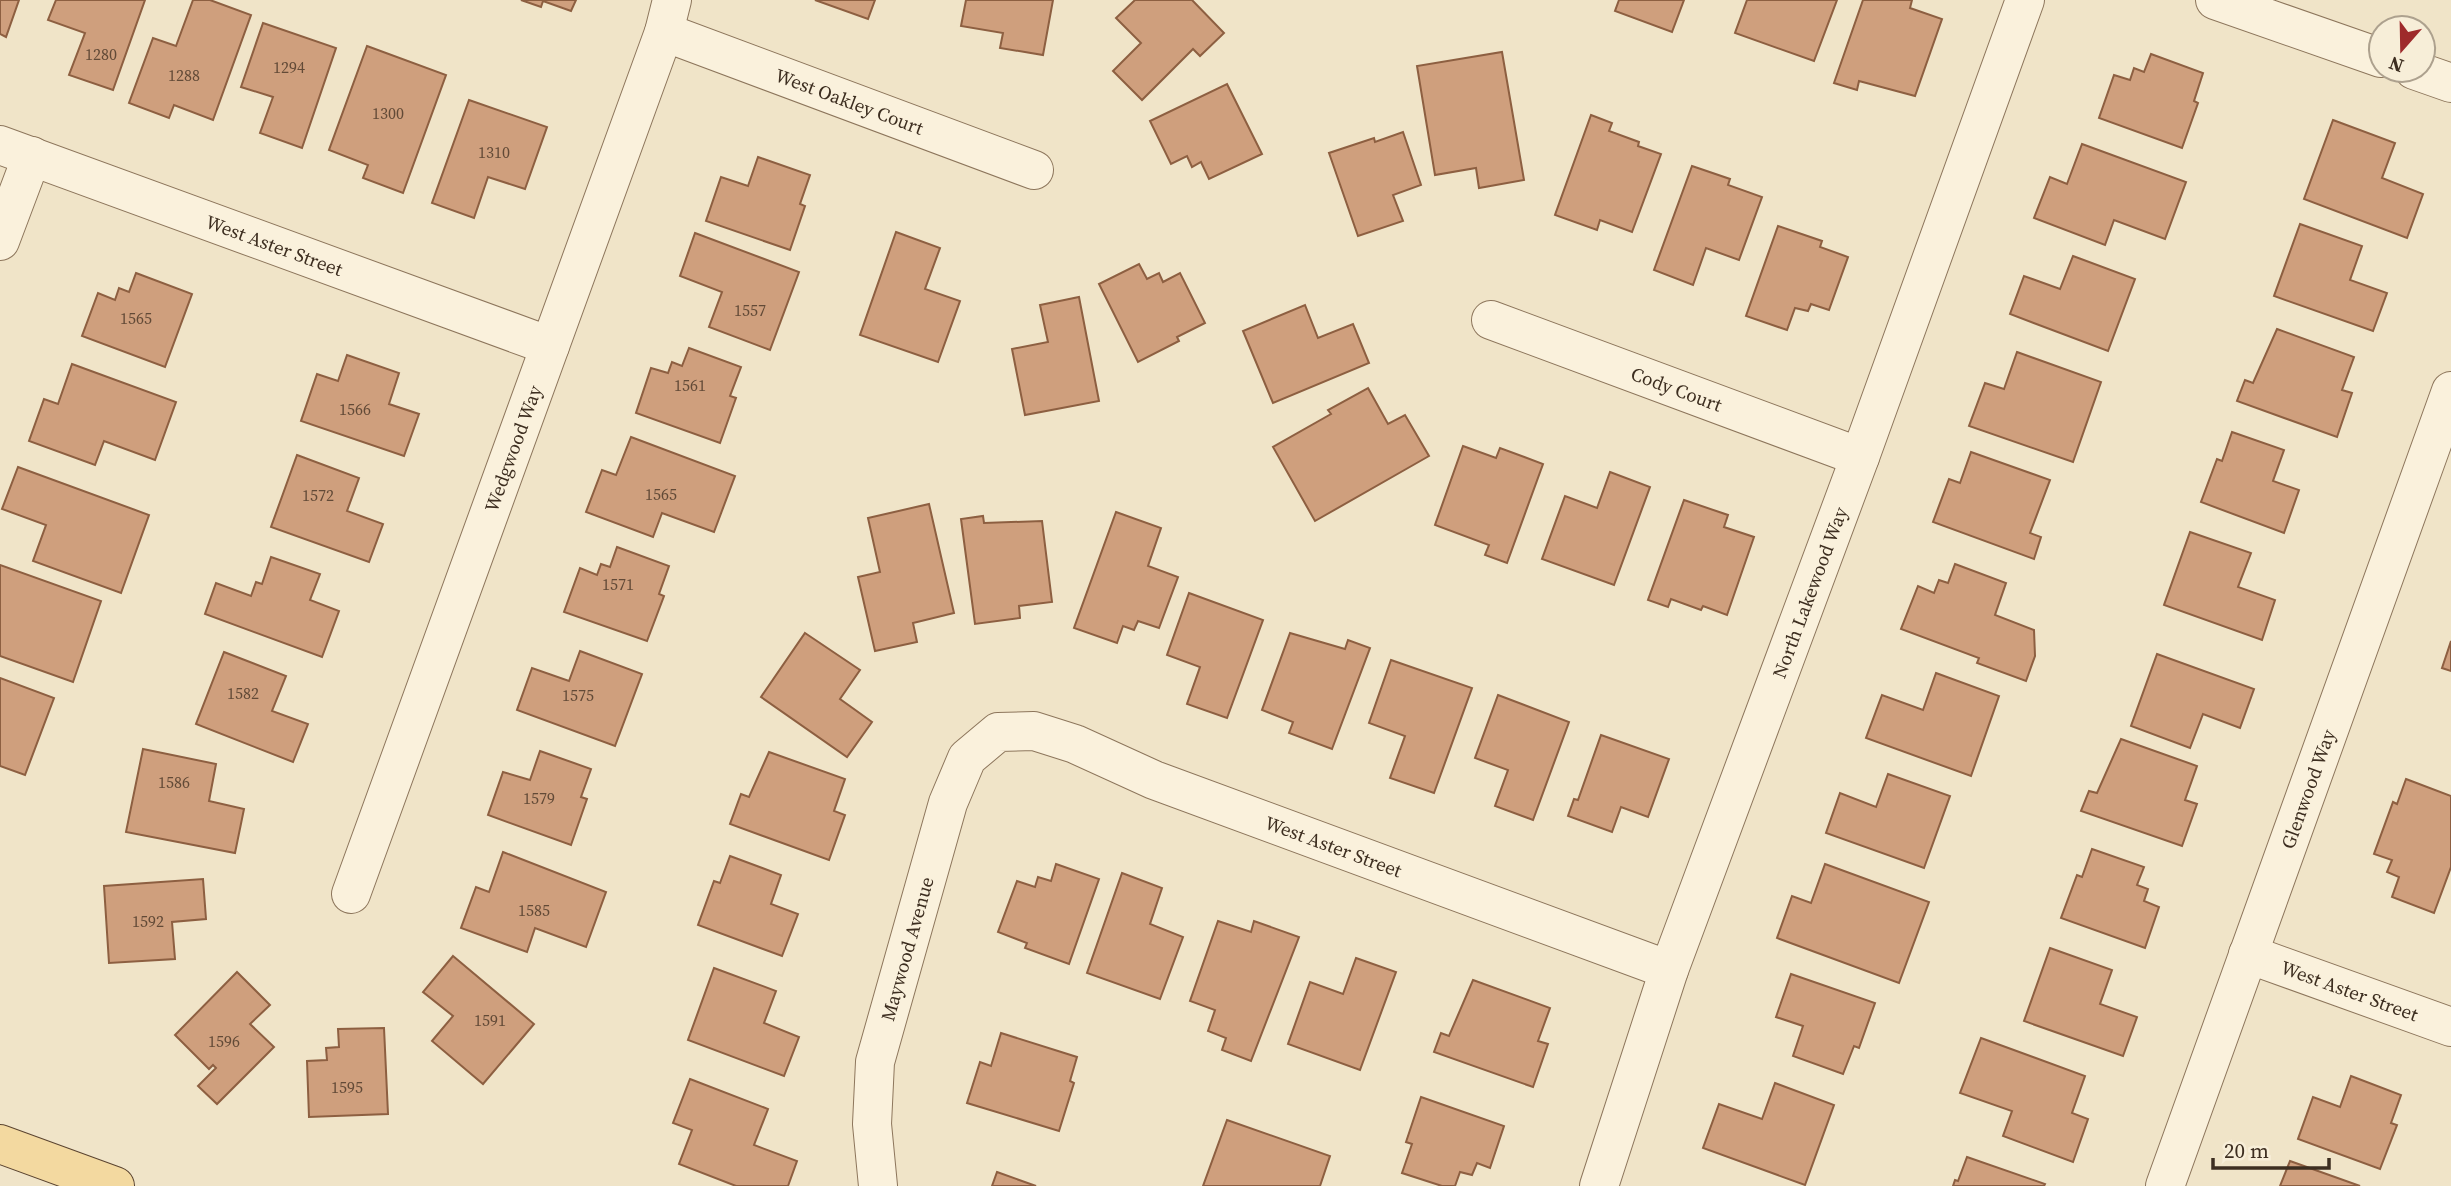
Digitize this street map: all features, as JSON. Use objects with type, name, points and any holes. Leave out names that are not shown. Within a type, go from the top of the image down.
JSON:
[{"type":"main road","points":[[0,1144],[115,1186]]},
{"type":"street","name":"North Lakewood Way","points":[[1599,1186],[1670,970],[1860,457],[2025,0]]},
{"type":"street","points":[[2215,0],[2367,53]]},
{"type":"street","name":"West Oakley Court","points":[[668,16],[1034,170]]},
{"type":"street","name":"Wedgwood Way","points":[[351,894],[668,16]]},
{"type":"street","points":[[0,241],[16,150]]},
{"type":"street","name":"West Aster Street","points":[[16,150],[550,345]]},
{"type":"street","name":"Cody Court","points":[[1491,320],[1860,457]]},
{"type":"street","name":"Glenwood Way","points":[[2165,1186],[2451,391]]},
{"type":"street","name":"West Aster Street","points":[[998,732],[1034,731],[1075,744],[1154,779],[1670,970]]},
{"type":"street","name":"Maywood Avenue","points":[[878,1186],[872,1124],[875,1062],[892,994],[948,803],[967,758],[998,732]]},
{"type":"street","name":"West Aster Street","points":[[2248,954],[2451,1027]]},
{"type":"building","points":[[0,0],[19,0],[6,37],[0,34]]},
{"type":"building","points":[[56,0],[145,0],[113,90],[69,75],[85,33],[48,20]]},
{"type":"building","points":[[193,0],[210,0],[251,15],[213,120],[174,105],[169,118],[129,103],[153,38],[176,46]]},
{"type":"building","points":[[521,0],[576,0],[571,11],[543,1],[541,7]]},
{"type":"building","points":[[815,0],[875,0],[868,19]]},
{"type":"building","points":[[966,0],[1053,0],[1043,55],[1000,48],[1003,33],[961,26]]},
{"type":"building","points":[[1135,0],[1192,0],[1224,33],[1200,56],[1193,49],[1142,100],[1113,71],[1141,43],[1116,18]]},
{"type":"building","points":[[1619,0],[1684,0],[1672,32],[1615,11]]},
{"type":"building","points":[[1747,0],[1837,0],[1814,61],[1735,33]]},
{"type":"building","points":[[1863,0],[1912,0],[1910,8],[1942,19],[1915,96],[1859,81],[1857,90],[1834,83]]},
{"type":"building","points":[[263,23],[336,48],[302,148],[260,133],[273,97],[241,87]]},
{"type":"building","points":[[367,46],[446,75],[403,193],[363,178],[368,165],[329,150]]},
{"type":"building","points":[[1502,52],[1524,180],[1479,188],[1476,168],[1435,175],[1417,66]]},
{"type":"building","points":[[2151,54],[2203,73],[2194,101],[2198,103],[2182,148],[2099,118],[2114,75],[2130,80],[2134,68],[2144,72]]},
{"type":"building","points":[[1227,84],[1262,154],[1209,179],[1201,162],[1192,167],[1187,156],[1171,164],[1150,121]]},
{"type":"building","points":[[469,100],[547,127],[525,189],[488,177],[474,218],[432,203]]},
{"type":"building","points":[[1591,115],[1612,123],[1609,131],[1661,154],[1632,232],[1600,220],[1597,230],[1555,215]]},
{"type":"building","points":[[2333,120],[2395,143],[2382,178],[2423,194],[2407,238],[2304,199]]},
{"type":"building","points":[[1403,132],[1421,185],[1393,195],[1403,221],[1358,236],[1329,153],[1374,138],[1375,142]]},
{"type":"building","points":[[2082,144],[2186,182],[2165,239],[2114,220],[2105,245],[2034,218],[2050,177],[2067,184]]},
{"type":"building","points":[[758,157],[810,175],[800,204],[805,206],[790,250],[706,221],[721,177],[748,186]]},
{"type":"building","points":[[1692,166],[1730,179],[1728,185],[1762,197],[1739,260],[1706,248],[1693,285],[1654,270]]},
{"type":"building","points":[[2300,224],[2362,246],[2350,280],[2387,293],[2373,331],[2274,296]]},
{"type":"building","points":[[1778,226],[1822,241],[1820,247],[1848,257],[1829,310],[1811,304],[1808,311],[1795,308],[1787,330],[1746,316]]},
{"type":"building","points":[[896,232],[940,248],[925,289],[960,301],[938,362],[860,335]]},
{"type":"building","points":[[695,233],[799,272],[770,350],[709,327],[722,292],[680,276]]},
{"type":"building","points":[[2073,256],[2135,279],[2108,351],[2010,314],[2024,276],[2060,289]]},
{"type":"building","points":[[1139,264],[1147,279],[1159,273],[1163,282],[1180,273],[1205,323],[1177,337],[1179,341],[1138,362],[1099,284]]},
{"type":"building","points":[[136,273],[192,294],[165,367],[82,336],[98,293],[115,300],[119,288],[129,292]]},
{"type":"building","points":[[1079,297],[1099,401],[1025,415],[1012,349],[1048,342],[1040,305]]},
{"type":"building","points":[[1305,305],[1318,338],[1353,324],[1369,363],[1273,403],[1243,331]]},
{"type":"building","points":[[2277,329],[2354,357],[2342,390],[2352,393],[2337,437],[2237,401],[2245,380],[2253,383]]},
{"type":"building","points":[[689,348],[741,367],[730,396],[736,398],[720,443],[636,413],[651,368],[668,373],[672,362],[682,366]]},
{"type":"building","points":[[2017,352],[2101,382],[2073,462],[1969,426],[1985,383],[2004,389]]},
{"type":"building","points":[[347,355],[399,373],[389,404],[419,414],[404,456],[301,421],[317,374],[338,381]]},
{"type":"building","points":[[72,364],[176,402],[155,460],[104,441],[95,465],[29,441],[44,399],[58,404]]},
{"type":"building","points":[[1368,388],[1388,424],[1405,415],[1429,456],[1315,521],[1273,447],[1331,414],[1328,410]]},
{"type":"building","points":[[2232,432],[2284,450],[2273,481],[2299,490],[2284,533],[2201,502],[2217,459],[2222,461]]},
{"type":"building","points":[[631,437],[735,476],[714,532],[662,513],[653,537],[586,512],[602,470],[616,475]]},
{"type":"building","points":[[1463,446],[1496,458],[1500,448],[1543,464],[1507,563],[1485,555],[1489,545],[1435,525]]},
{"type":"building","points":[[1971,452],[2050,480],[2030,533],[2041,537],[2034,559],[1933,522],[1949,479],[1960,483]]},
{"type":"building","points":[[297,455],[359,478],[347,511],[383,524],[369,562],[271,527]]},
{"type":"building","points":[[18,467],[149,515],[121,593],[33,561],[46,525],[2,509]]},
{"type":"building","points":[[1610,472],[1650,487],[1614,585],[1542,559],[1565,496],[1597,508]]},
{"type":"building","points":[[1684,500],[1728,515],[1724,527],[1754,537],[1727,615],[1703,606],[1701,610],[1671,599],[1668,607],[1648,600]]},
{"type":"building","points":[[929,504],[954,613],[913,623],[917,642],[875,651],[858,577],[880,572],[868,518]]},
{"type":"building","points":[[1116,512],[1161,528],[1148,566],[1178,577],[1159,628],[1138,621],[1134,630],[1123,626],[1117,643],[1074,628]]},
{"type":"building","points":[[983,516],[984,523],[1042,521],[1052,602],[1019,606],[1020,618],[975,624],[961,519]]},
{"type":"building","points":[[2190,532],[2251,553],[2238,587],[2275,600],[2262,640],[2164,605]]},
{"type":"building","points":[[617,547],[669,566],[659,594],[664,596],[647,641],[564,612],[580,568],[597,575],[601,564],[610,567]]},
{"type":"building","points":[[271,557],[320,574],[310,600],[339,611],[322,657],[205,614],[216,583],[251,596],[256,582],[262,584]]},
{"type":"building","points":[[1955,564],[2006,583],[1995,615],[2034,630],[2035,656],[2026,681],[1977,663],[1979,658],[1901,629],[1918,586],[1934,593],[1939,580],[1948,583]]},
{"type":"building","points":[[0,565],[101,601],[73,682],[0,656]]},
{"type":"building","points":[[1189,593],[1263,620],[1227,718],[1187,704],[1200,667],[1167,655]]},
{"type":"building","points":[[805,633],[860,670],[840,699],[872,722],[847,757],[761,697]]},
{"type":"building","points":[[1290,633],[1345,649],[1348,640],[1370,648],[1332,749],[1289,733],[1293,722],[1262,710]]},
{"type":"building","points":[[2451,641],[2451,671],[2442,668]]},
{"type":"building","points":[[580,651],[642,674],[615,746],[517,710],[532,668],[569,681]]},
{"type":"building","points":[[224,652],[286,676],[272,711],[308,724],[293,762],[196,724]]},
{"type":"building","points":[[2157,654],[2254,689],[2240,728],[2203,714],[2190,748],[2131,726]]},
{"type":"building","points":[[1391,660],[1472,688],[1434,793],[1390,778],[1405,736],[1369,723]]},
{"type":"building","points":[[1936,673],[1999,696],[1971,776],[1866,738],[1882,695],[1923,710]]},
{"type":"building","points":[[0,678],[54,698],[25,775],[0,766]]},
{"type":"building","points":[[1498,695],[1569,722],[1533,820],[1495,806],[1508,770],[1475,758]]},
{"type":"building","points":[[1601,735],[1669,759],[1648,817],[1621,807],[1612,832],[1568,816],[1574,799],[1578,800]]},
{"type":"building","points":[[2121,739],[2197,766],[2185,800],[2197,804],[2182,846],[2081,811],[2089,791],[2097,793]]},
{"type":"building","points":[[143,749],[216,764],[209,801],[244,809],[235,853],[126,832]]},
{"type":"building","points":[[540,751],[591,769],[581,797],[587,799],[571,845],[488,815],[503,772],[530,780]]},
{"type":"building","points":[[769,752],[845,779],[834,811],[845,815],[829,860],[730,824],[741,794],[749,797]]},
{"type":"building","points":[[1888,774],[1950,796],[1924,868],[1826,833],[1840,793],[1876,807]]},
{"type":"building","points":[[2406,779],[2451,796],[2451,867],[2434,913],[2392,897],[2399,877],[2387,872],[2392,860],[2374,854],[2393,802],[2397,804]]},
{"type":"building","points":[[2092,849],[2144,867],[2137,885],[2148,889],[2144,901],[2159,907],[2145,948],[2061,918],[2077,875],[2082,877]]},
{"type":"building","points":[[503,852],[606,892],[586,947],[535,928],[527,952],[461,928],[476,887],[489,892]]},
{"type":"building","points":[[730,856],[781,875],[771,904],[798,914],[782,956],[698,925],[714,881],[720,883]]},
{"type":"building","points":[[1056,864],[1099,879],[1069,964],[1025,948],[1027,943],[998,932],[1017,881],[1035,887],[1038,877],[1051,881]]},
{"type":"building","points":[[1825,864],[1929,902],[1899,983],[1777,938],[1792,896],[1811,903]]},
{"type":"building","points":[[1122,873],[1162,888],[1150,924],[1183,937],[1160,999],[1087,973]]},
{"type":"building","points":[[203,879],[206,919],[172,922],[175,959],[109,963],[104,886]]},
{"type":"building","points":[[1218,921],[1251,932],[1254,921],[1299,937],[1251,1061],[1222,1050],[1226,1038],[1208,1031],[1215,1010],[1190,1001]]},
{"type":"building","points":[[2050,948],[2112,970],[2100,1004],[2137,1017],[2123,1056],[2024,1021]]},
{"type":"building","points":[[453,956],[534,1024],[483,1084],[432,1041],[453,1016],[423,992]]},
{"type":"building","points":[[1356,958],[1396,972],[1360,1070],[1288,1044],[1310,982],[1343,994]]},
{"type":"building","points":[[714,968],[776,991],[764,1023],[799,1037],[784,1076],[688,1040]]},
{"type":"building","points":[[237,972],[270,1005],[250,1024],[274,1047],[217,1104],[198,1086],[216,1068],[213,1065],[209,1069],[175,1035]]},
{"type":"building","points":[[1791,974],[1875,1003],[1859,1048],[1854,1046],[1843,1074],[1793,1056],[1803,1026],[1776,1017]]},
{"type":"building","points":[[1473,980],[1550,1008],[1538,1041],[1548,1044],[1533,1087],[1434,1052],[1441,1033],[1449,1036]]},
{"type":"building","points":[[384,1028],[388,1114],[309,1117],[307,1061],[327,1060],[326,1048],[339,1047],[338,1029]]},
{"type":"building","points":[[1001,1033],[1077,1057],[1070,1081],[1074,1083],[1059,1131],[967,1103],[980,1062],[991,1066]]},
{"type":"building","points":[[1981,1038],[2085,1076],[2072,1113],[2088,1119],[2073,1162],[2003,1136],[2012,1111],[1960,1093]]},
{"type":"building","points":[[2351,1076],[2401,1095],[2391,1123],[2397,1125],[2380,1169],[2298,1139],[2313,1097],[2340,1107]]},
{"type":"building","points":[[690,1079],[768,1109],[754,1145],[797,1161],[788,1186],[736,1186],[679,1164],[692,1130],[673,1123]]},
{"type":"building","points":[[1775,1083],[1834,1105],[1805,1185],[1703,1148],[1719,1104],[1762,1119]]},
{"type":"building","points":[[1421,1097],[1504,1126],[1490,1168],[1477,1163],[1472,1175],[1460,1172],[1455,1186],[1442,1186],[1402,1173],[1412,1144],[1406,1142]]},
{"type":"building","points":[[1227,1120],[1330,1156],[1320,1186],[1203,1186]]},
{"type":"building","points":[[1967,1157],[2045,1184],[1953,1186],[1955,1180],[1958,1181]]},
{"type":"building","points":[[2290,1161],[2360,1186],[2280,1186]]},
{"type":"building","points":[[997,1172],[1036,1186],[992,1186]]}]
